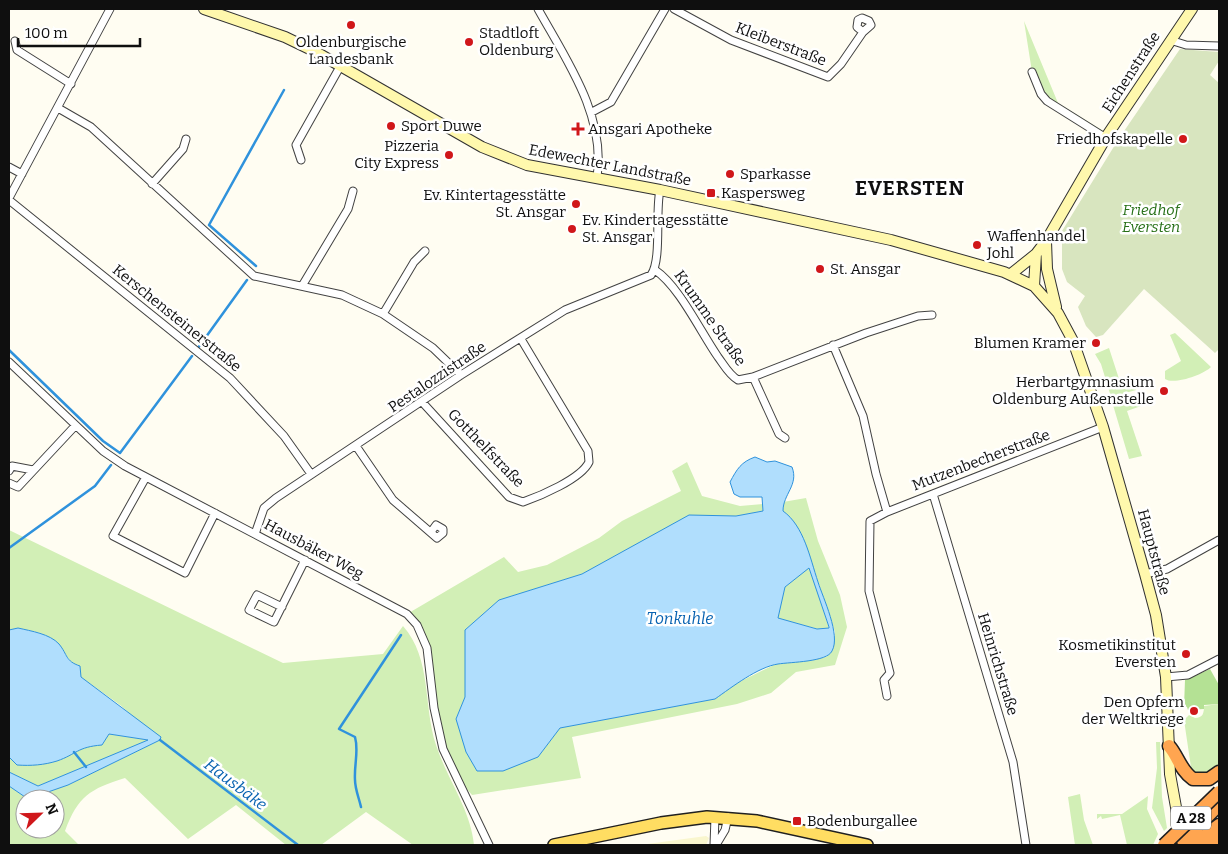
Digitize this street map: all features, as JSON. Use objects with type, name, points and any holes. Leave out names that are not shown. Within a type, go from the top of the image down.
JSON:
[{"type":"highway","points":[[1168,746],[1175,753],[1184,771],[1193,779],[1209,779],[1219,772]]},
{"type":"highway","name":"A 28","points":[[1164,845],[1219,792]]},
{"type":"highway","points":[[1184,844],[1219,805]]},
{"type":"highway","points":[[1184,844],[1219,825]]},
{"type":"highway","name":"A 28","points":[[1209,845],[1219,836]]},
{"type":"main road","name":"Edewechter Landstraße","points":[[204,9],[284,37],[341,65],[494,153],[533,166],[660,190],[891,240],[1011,274],[1034,286]]},
{"type":"main road","name":"Eichenstraße","points":[[1011,274],[1036,254],[1046,241],[1106,138],[1192,9]]},
{"type":"main road","points":[[1046,241],[1048,273],[1058,313]]},
{"type":"main road","points":[[1034,286],[1036,254]]},
{"type":"main road","points":[[1034,286],[1048,273]]},
{"type":"main road","name":"Hauptstraße","points":[[1034,286],[1058,313],[1073,342],[1103,427],[1145,574],[1157,623],[1166,677],[1168,746],[1174,801],[1184,844]]},
{"type":"main road","points":[[554,845],[661,823],[715,817],[757,821],[867,845]]},
{"type":"street","points":[[9,199],[110,9]]},
{"type":"street","points":[[538,9],[592,112],[600,157],[597,177]]},
{"type":"street","points":[[592,112],[611,102],[665,9]]},
{"type":"street","name":"Kleiberstraße","points":[[674,9],[731,40],[828,77],[841,64],[863,32]]},
{"type":"street","points":[[1170,40],[1186,45],[1219,46]]},
{"type":"street","points":[[14,41],[18,50],[71,84]]},
{"type":"street","points":[[301,160],[296,145],[341,65]]},
{"type":"street","points":[[1032,72],[1041,94],[1047,101],[1106,138]]},
{"type":"street","points":[[58,108],[91,128],[254,276],[342,295],[383,314],[433,348],[462,375]]},
{"type":"street","points":[[152,184],[183,149],[186,139]]},
{"type":"street","points":[[9,167],[22,174]]},
{"type":"street","name":"Krumme Straße","points":[[660,190],[656,208],[655,270],[667,278],[700,330],[731,374],[738,380],[753,377],[833,345],[918,316],[932,315]]},
{"type":"street","points":[[302,286],[348,209],[353,191]]},
{"type":"street","name":"Kerschensteinerstraße","points":[[9,199],[242,390],[284,436],[311,474]]},
{"type":"street","points":[[383,314],[414,262],[425,251]]},
{"type":"street","name":"Pestalozzistraße","points":[[255,534],[264,508],[311,474],[423,403],[462,375],[579,303],[645,280],[655,270]]},
{"type":"street","name":"Gotthelfstraße","points":[[423,403],[509,497],[522,502],[536,498],[582,472],[589,462],[588,451],[521,339]]},
{"type":"street","points":[[833,345],[863,416],[887,512]]},
{"type":"street","name":"Hausbäker Weg","points":[[9,362],[103,451],[146,477],[407,614],[418,625],[427,648],[434,708],[443,749],[489,845]]},
{"type":"street","points":[[753,377],[782,436]]},
{"type":"street","points":[[9,483],[18,487],[75,426]]},
{"type":"street","name":"Mutzenbecherstraße","points":[[887,696],[884,680],[890,673],[869,591],[870,521],[887,512],[1103,427]]},
{"type":"street","points":[[356,446],[392,500],[430,532]]},
{"type":"street","points":[[9,471],[12,466],[33,470]]},
{"type":"street","points":[[146,477],[114,536],[185,573],[215,513]]},
{"type":"street","name":"Heinrichstraße","points":[[933,494],[1012,760],[1026,845]]},
{"type":"street","points":[[1145,574],[1167,569],[1219,540]]},
{"type":"street","points":[[282,607],[257,595],[249,610],[274,622],[282,607],[305,560]]},
{"type":"street","points":[[1166,677],[1188,674],[1219,659]]},
{"type":"street","points":[[715,817],[715,845]]},
{"type":"street","points":[[715,845],[725,830],[728,817]]},
{"type":"shaded area","points":[[706,836],[709,838],[706,845],[640,845]]},
{"type":"green space","points":[[1024,21],[1058,103],[1108,134],[1106,138],[1047,101],[1032,72]]},
{"type":"green space","name":"Friedhof Eversten","points":[[1180,49],[1219,52],[1219,61],[1210,75],[1219,83],[1219,349],[1215,353],[1144,289],[1103,335],[1096,337],[1086,326],[1078,307],[1085,296],[1067,282],[1062,269],[1062,231],[1118,140]]},
{"type":"green space","points":[[1175,333],[1211,367],[1202,373],[1181,380],[1169,381],[1165,379],[1165,371],[1181,361],[1170,335]]},
{"type":"green space","points":[[1109,348],[1121,385],[1133,382],[1136,390],[1111,397],[1101,364],[1095,354]]},
{"type":"green space","points":[[1138,398],[1141,406],[1127,411],[1142,456],[1129,459],[1113,405]]},
{"type":"green space","points":[[687,462],[702,496],[740,506],[763,504],[763,511],[736,516],[689,516],[582,574],[499,600],[465,630],[465,697],[456,719],[538,757],[560,728],[715,699],[735,684],[776,664],[826,657],[833,650],[835,632],[804,540],[783,511],[783,502],[806,498],[818,541],[840,595],[847,627],[835,665],[796,672],[771,693],[737,704],[572,737],[581,778],[472,795],[454,774],[443,749],[427,648],[407,614],[504,557],[518,572],[547,565],[599,538],[622,521],[681,491],[672,471]]},
{"type":"green space","points":[[9,530],[283,663],[383,654],[403,626],[419,653],[436,745],[464,807],[474,845],[413,845],[366,812],[321,845],[286,845],[236,805],[188,839],[125,778],[94,790],[80,802],[65,831],[65,789],[57,789],[160,740],[120,705],[81,677],[58,643],[40,633],[18,628],[9,630]]},
{"type":"green space","points":[[809,567],[829,628],[818,629],[777,618],[785,587]]},
{"type":"green space","points":[[1210,669],[1219,685],[1219,704],[1204,705],[1204,709],[1188,710],[1187,707],[1184,707],[1185,680]]},
{"type":"green space","points":[[1219,704],[1219,768],[1211,774],[1192,774],[1184,720],[1189,715],[1195,718],[1201,716],[1204,706]]},
{"type":"green space","points":[[109,734],[149,740],[38,786],[9,772],[9,757],[17,765],[59,760],[84,746],[102,745]]},
{"type":"green space","points":[[1156,742],[1160,742],[1162,797],[1167,828],[1164,831],[1152,808],[1157,768]]},
{"type":"green space","points":[[9,786],[15,790],[15,839],[65,839],[65,831],[79,845],[9,845]]},
{"type":"green space","points":[[1080,794],[1084,820],[1093,845],[1075,845],[1068,797]]},
{"type":"green space","points":[[1148,796],[1147,809],[1158,834],[1153,845],[1127,845],[1120,815],[1102,819],[1101,816],[1097,819],[1097,814],[1122,814]]},
{"type":"water","name":"Tonkuhle","points":[[755,457],[767,462],[775,461],[792,467],[794,479],[785,499],[783,511],[790,517],[801,534],[830,616],[833,626],[834,644],[829,655],[799,662],[778,664],[762,669],[745,678],[715,699],[560,728],[538,757],[503,771],[477,771],[466,752],[456,719],[465,697],[465,630],[499,600],[582,574],[689,515],[736,516],[763,511],[762,497],[740,497],[734,494],[730,482],[740,466]],"holes":[[[809,568],[829,628],[817,629],[778,618],[785,587]]]},
{"type":"water","points":[[18,628],[40,633],[51,638],[59,644],[69,660],[80,666],[81,677],[161,737],[160,740],[57,789],[15,790],[9,786],[9,772],[38,786],[148,740],[109,734],[102,745],[82,749],[57,761],[37,765],[17,765],[9,757],[9,630]]},
{"type":"waterway","points":[[256,266],[209,225],[284,90]]},
{"type":"waterway","points":[[198,348],[247,280]]},
{"type":"waterway","points":[[9,350],[103,441],[120,453]]},
{"type":"waterway","points":[[120,453],[192,356]]},
{"type":"waterway","points":[[9,548],[95,486],[111,465]]},
{"type":"waterway","points":[[361,807],[355,783],[357,747],[355,737],[339,729],[401,635]]},
{"type":"waterway","name":"Hausbäke","points":[[160,740],[298,845]]},
{"type":"waterway","points":[[74,752],[86,767]]},
{"type":"place","name":"Oldenburgische Landesbank","points":[[351,25]]},
{"type":"place","name":"Stadtloft Oldenburg","points":[[469,42]]},
{"type":"place","name":"Sport Duwe","points":[[391,126]]},
{"type":"place","name":"Ansgari Apotheke","points":[[578,129]]},
{"type":"place","name":"Friedhofskapelle","points":[[1183,139]]},
{"type":"place","name":"Pizzeria City Express","points":[[449,155]]},
{"type":"place","name":"Sparkasse","points":[[730,174]]},
{"type":"place","name":"Kaspersweg","points":[[711,193]]},
{"type":"place","name":"Ev. Kintertagesstätte St. Ansgar","points":[[576,204]]},
{"type":"place","name":"Ev. Kindertagesstätte St. Ansgar","points":[[572,229]]},
{"type":"place","name":"Waffenhandel Johl","points":[[977,245]]},
{"type":"place","name":"St. Ansgar","points":[[820,269]]},
{"type":"place","name":"Blumen Kramer","points":[[1096,343]]},
{"type":"place","name":"Herbartgymnasium Oldenburg Außenstelle","points":[[1164,391]]},
{"type":"place","name":"Kosmetikinstitut Eversten","points":[[1186,654]]},
{"type":"place","name":"Den Opfern der Weltkriege","points":[[1194,711]]},
{"type":"place","name":"Bodenburgallee","points":[[797,821]]},
{"type":"district","name":"EVERSTEN","points":[[910,188]]}]
